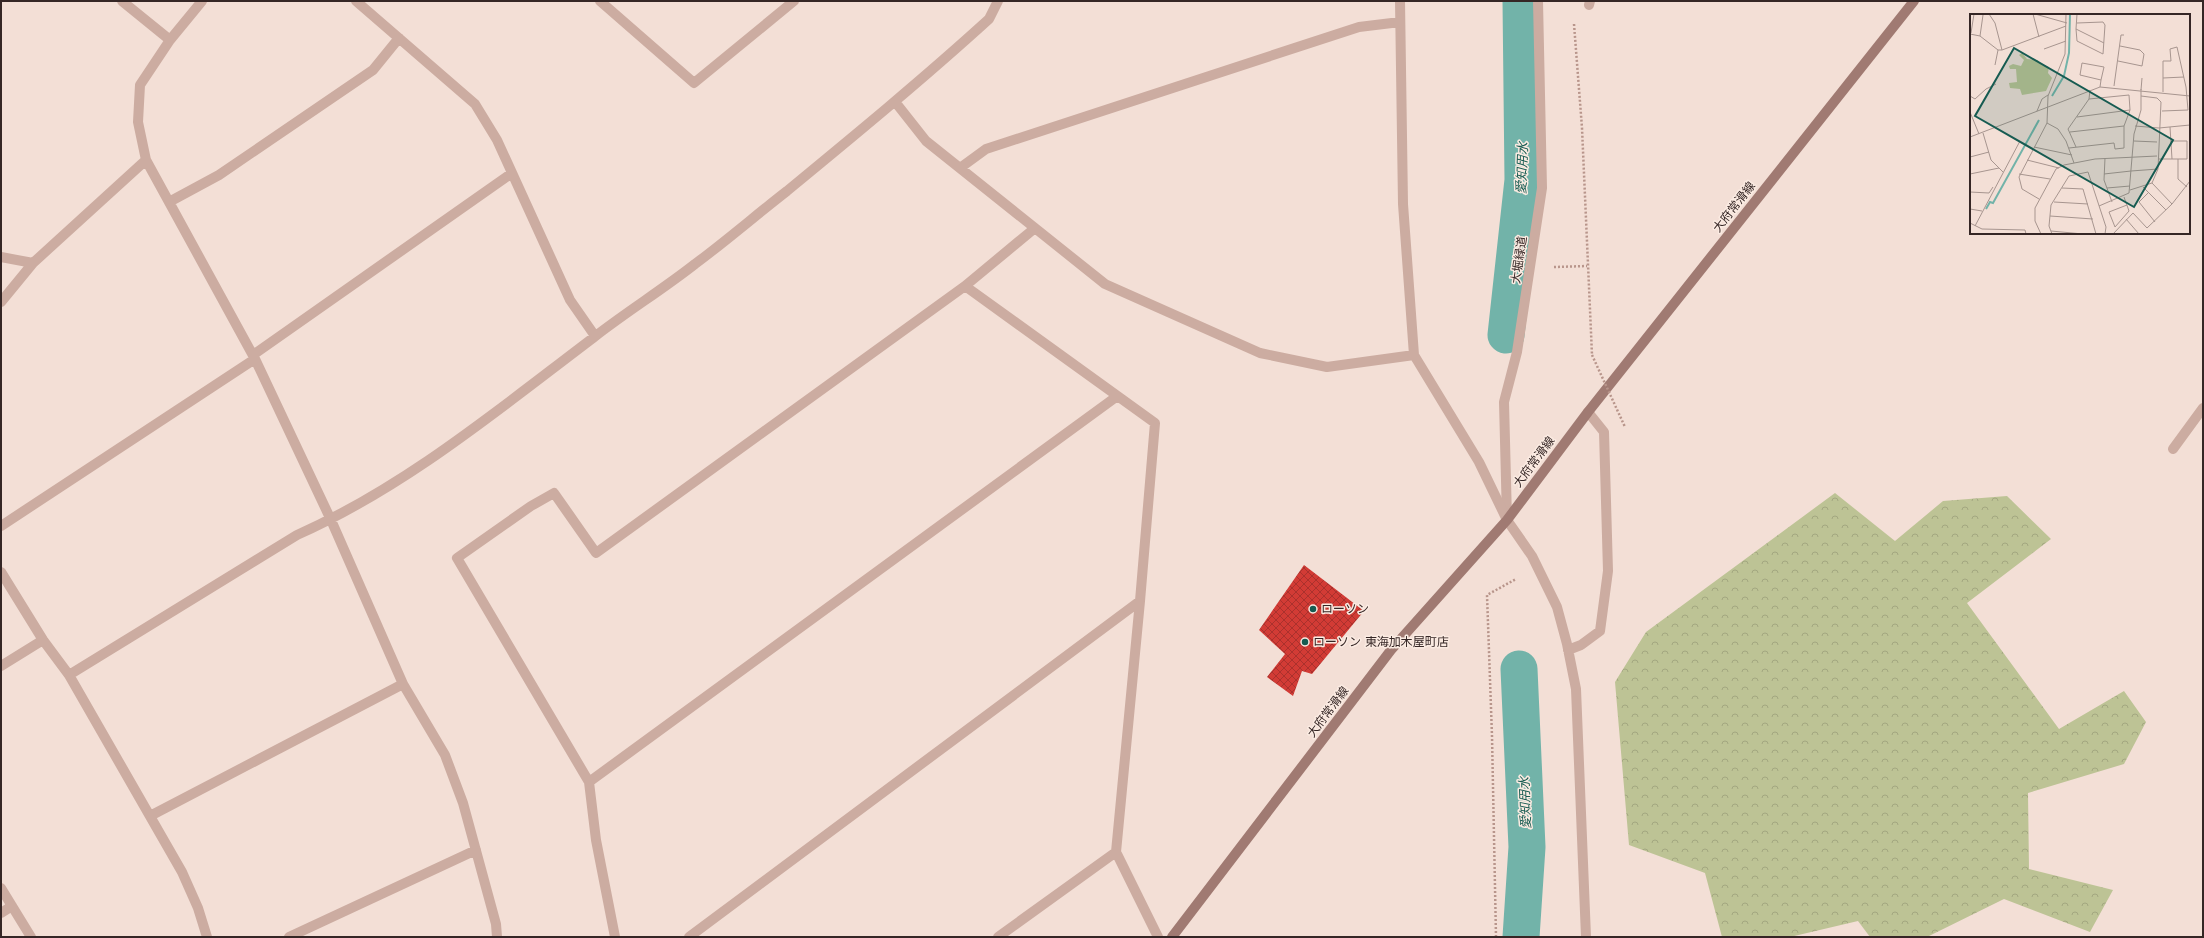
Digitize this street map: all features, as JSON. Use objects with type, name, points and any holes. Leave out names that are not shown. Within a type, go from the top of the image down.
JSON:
[{"type":"main road","name":"大府常滑線","points":[[1172,937],[1391,650],[1507,520],[1588,412],[1914,1]]},
{"type":"street","points":[[122,1],[170,40]]},
{"type":"street","points":[[202,1],[170,40],[140,85],[138,122],[146,160],[254,357],[331,520],[403,684],[445,755],[463,803],[496,924],[497,937]]},
{"type":"street","points":[[356,1],[475,104],[496,140],[512,173],[570,300],[595,336]]},
{"type":"street","points":[[600,1],[694,83],[794,1]]},
{"type":"street","points":[[69,675],[297,535],[331,520],[406,474],[513,399],[595,336],[695,264],[896,102],[989,19],[998,1]]},
{"type":"street","points":[[1400,1],[1403,204],[1414,354],[1479,462],[1507,520],[1532,556],[1557,607],[1576,689],[1586,937]]},
{"type":"street","name":"大堀緑道","points":[[1507,520],[1504,402],[1517,352],[1542,188],[1538,1]]},
{"type":"street","points":[[960,168],[986,149],[1359,27],[1400,22]]},
{"type":"street","points":[[169,202],[219,175],[373,70],[399,38]]},
{"type":"street","points":[[896,102],[926,141],[1105,284],[1260,353],[1327,367],[1414,354]]},
{"type":"street","points":[[1,302],[33,263],[146,160]]},
{"type":"street","points":[[1,526],[254,357],[512,173]]},
{"type":"street","points":[[615,937],[596,840],[589,782],[457,558],[531,506],[554,493],[596,553],[965,286],[1035,228]]},
{"type":"street","points":[[1,257],[33,263]]},
{"type":"street","points":[[965,286],[1116,397],[1155,423],[1116,852],[1158,937]]},
{"type":"street","points":[[589,782],[1116,397]]},
{"type":"street","points":[[2173,448],[2203,408]]},
{"type":"street","points":[[1568,650],[1581,645],[1600,631],[1608,571],[1604,432],[1588,412]]},
{"type":"street","points":[[1,572],[43,640],[69,675],[182,872],[198,908],[207,937]]},
{"type":"street","points":[[688,937],[1140,601]]},
{"type":"street","points":[[1,666],[43,640]]},
{"type":"street","points":[[150,816],[403,684]]},
{"type":"street","points":[[289,937],[476,850]]},
{"type":"street","points":[[998,937],[1116,852]]},
{"type":"street","points":[[1,888],[31,937]]},
{"type":"street","points":[[1,913],[12,906]]},
{"type":"path","points":[[1573,17],[1582,128],[1592,355],[1625,427]]},
{"type":"path","points":[[1531,267],[1587,266]]},
{"type":"path","points":[[1496,937],[1492,736],[1487,595],[1538,568]]},
{"type":"green space","points":[[1835,493],[1895,541],[1943,501],[2007,496],[2051,539],[1967,603],[2059,729],[2124,691],[2146,722],[2124,764],[2028,793],[2029,869],[2113,890],[2090,932],[2004,899],[1927,937],[1870,937],[1858,921],[1790,937],[1722,937],[1705,873],[1629,845],[1615,682],[1646,632]]},
{"type":"building","name":"ローソン 東海加木屋町店","points":[[1304,565],[1364,611],[1312,674],[1302,671],[1293,696],[1267,677],[1285,654],[1259,630]]},
{"type":"waterway","name":"愛知用水","points":[[1506,335],[1523,180],[1521,1]]},
{"type":"waterway","name":"愛知用水","points":[[1519,669],[1527,847],[1521,937]]},
{"type":"place","name":"ローソン","points":[[1313,609]]},
{"type":"place","name":"ローソン 東海加木屋町店","points":[[1305,642]]}]
